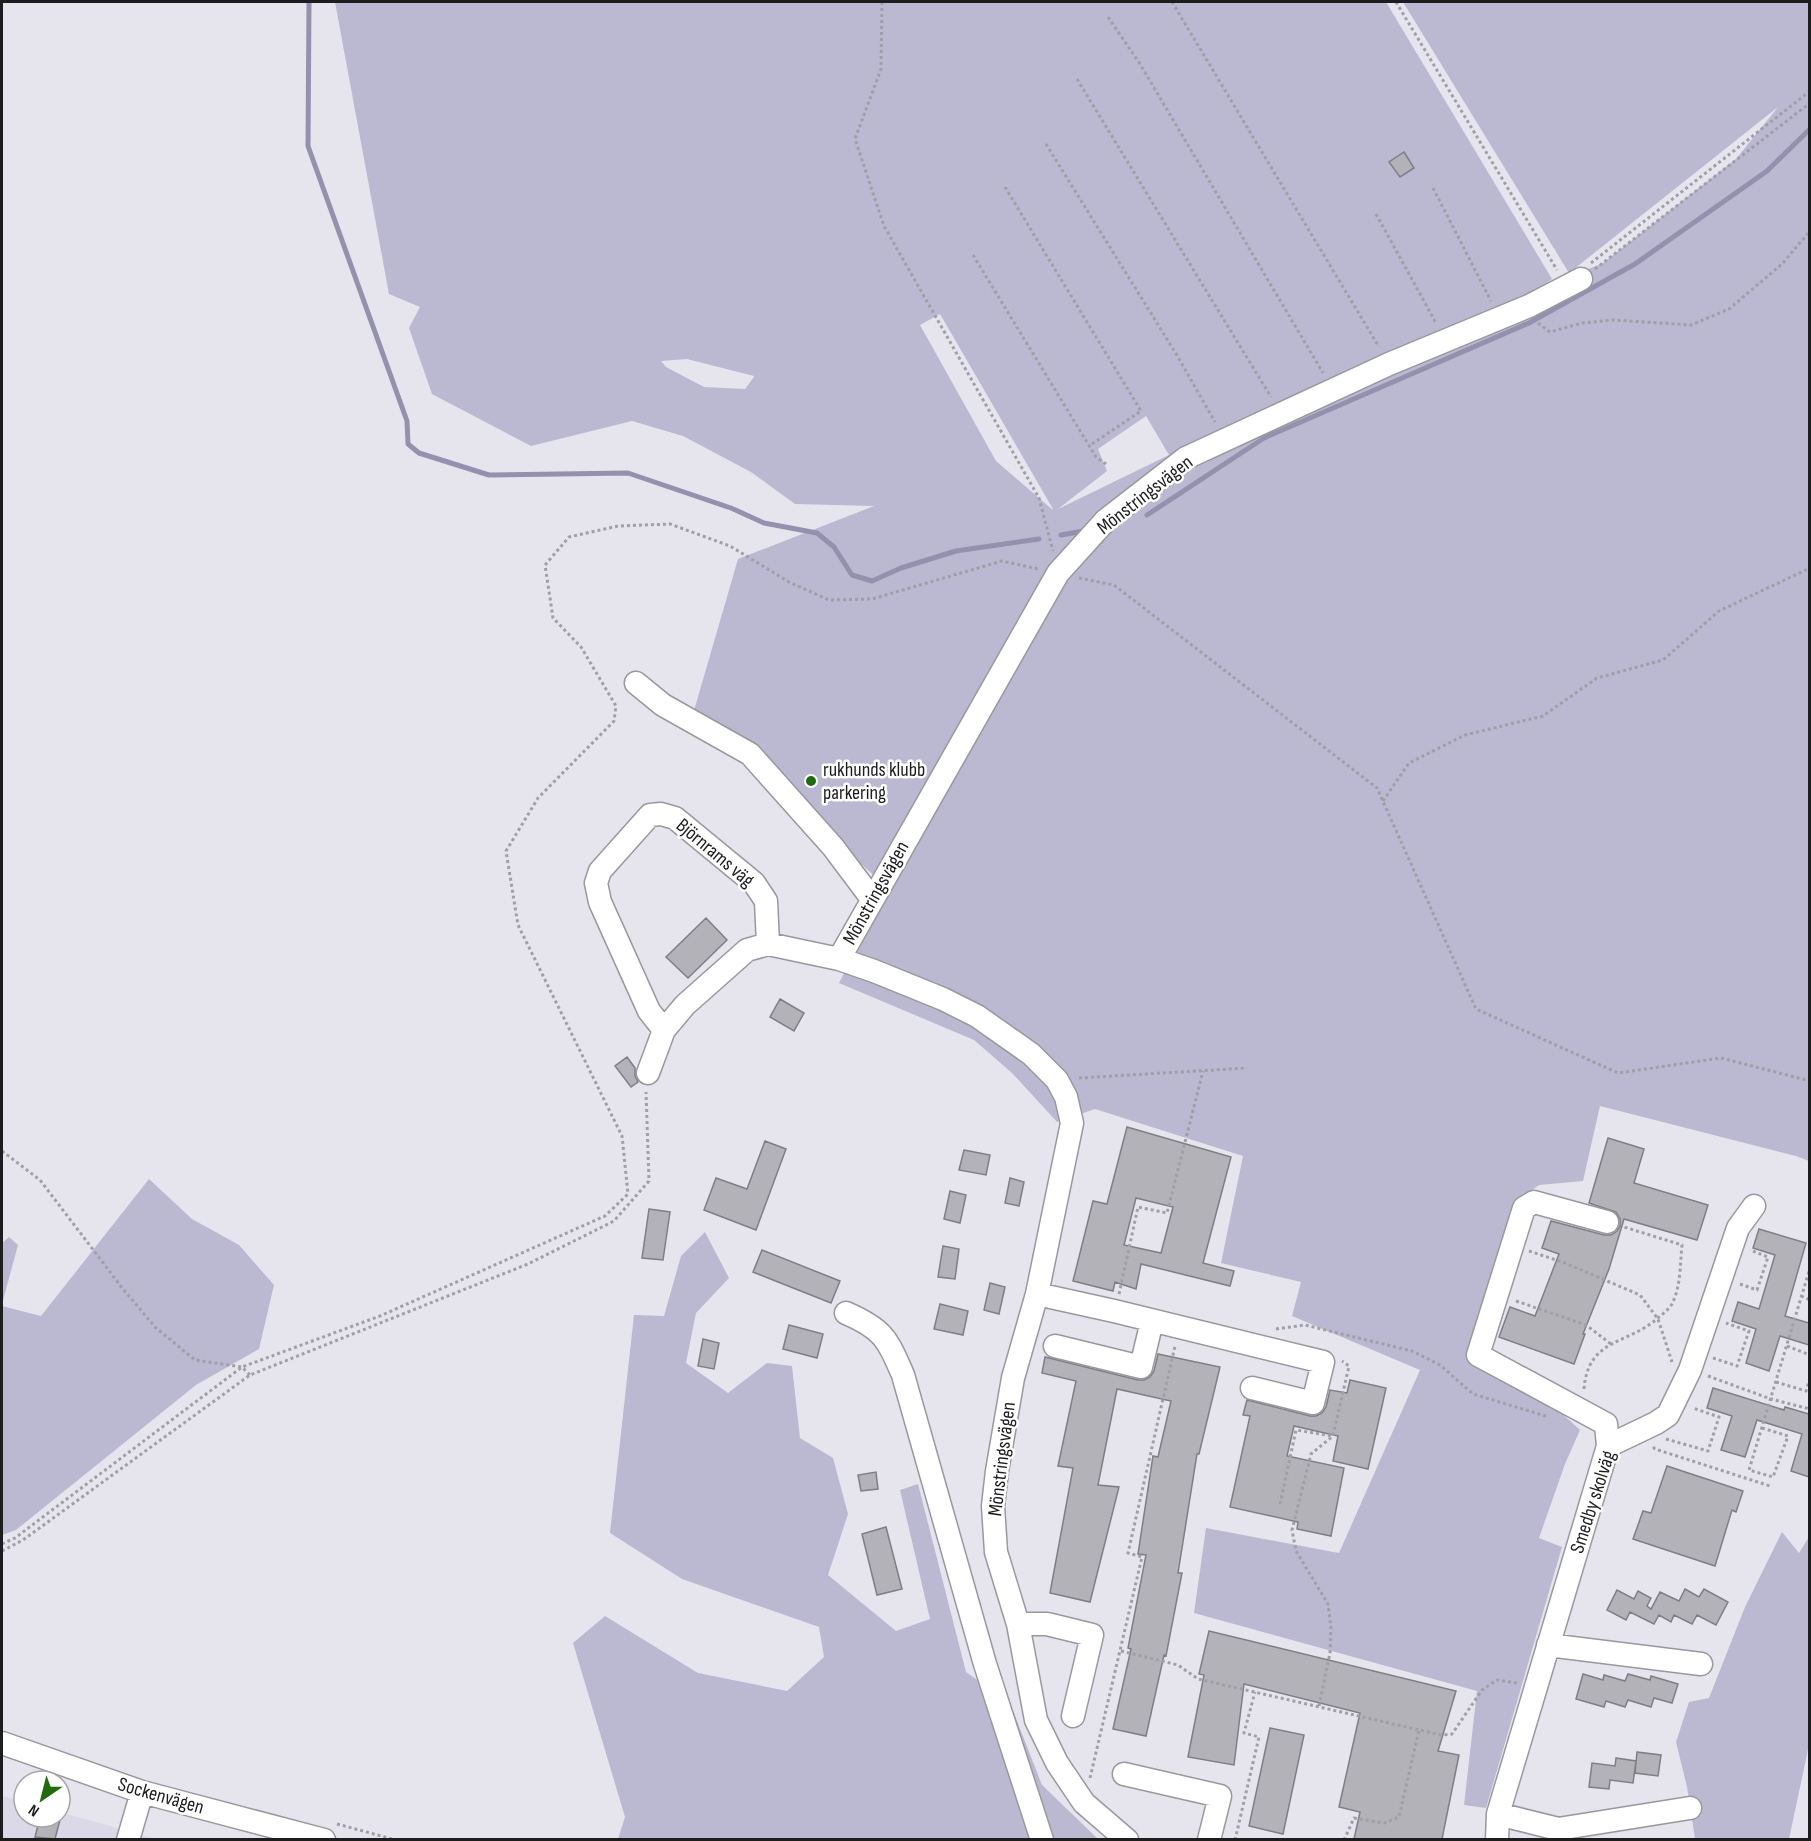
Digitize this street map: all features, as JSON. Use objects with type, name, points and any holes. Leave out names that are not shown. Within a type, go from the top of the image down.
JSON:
[{"type":"street","name":"Mönstringsvägen","points":[[839,959],[1058,573],[1106,520],[1186,458],[1389,364],[1500,318],[1574,283]]},
{"type":"street","points":[[636,683],[663,705],[750,754],[833,847],[872,899]]},
{"type":"street","name":"Björnrams väg","points":[[664,1030],[649,1011],[600,902],[596,883],[600,871],[650,815],[661,814],[675,818],[754,883],[766,901],[768,944]]},
{"type":"street","name":"Mönstringsvägen","points":[[768,944],[839,959],[943,999],[977,1016],[1031,1054],[1057,1080],[1066,1097],[1072,1123],[1037,1294],[1013,1378],[996,1471],[993,1506],[996,1552],[1018,1624],[1036,1720],[1057,1763],[1084,1803],[1127,1839]]},
{"type":"street","points":[[648,1073],[664,1030],[685,1005],[747,950],[768,944]]},
{"type":"street","points":[[1607,1222],[1534,1202],[1524,1208],[1478,1355],[1606,1424],[1608,1446]]},
{"type":"street","name":"Smedby skolväg","points":[[1497,1839],[1498,1814],[1608,1446],[1668,1415],[1693,1361],[1738,1228],[1754,1206]]},
{"type":"street","points":[[1037,1294],[1323,1362],[1313,1403],[1252,1388]]},
{"type":"street","points":[[846,1313],[870,1323],[884,1337],[903,1375],[985,1664],[1042,1839]]},
{"type":"street","points":[[1055,1346],[1141,1367],[1152,1321]]},
{"type":"street","points":[[1018,1624],[1047,1624],[1092,1635],[1073,1716]]},
{"type":"street","points":[[1548,1645],[1701,1664]]},
{"type":"street","name":"Sockenvägen","points":[[2,1743],[142,1792],[324,1839]]},
{"type":"street","points":[[1124,1774],[1220,1796],[1209,1839]]},
{"type":"street","points":[[128,1839],[142,1792]]},
{"type":"street","points":[[1498,1814],[1558,1829],[1690,1808]]},
{"type":"path","points":[[882,2],[881,69],[855,139],[884,226],[1039,498],[1058,573]]},
{"type":"path","points":[[1172,2],[1389,364]]},
{"type":"path","points":[[1396,2],[1574,283]]},
{"type":"path","points":[[1108,17],[1140,64],[1333,390]]},
{"type":"path","points":[[1077,79],[1282,415]]},
{"type":"path","points":[[1574,283],[1584,268],[1809,91]]},
{"type":"path","points":[[1574,283],[1809,103]]},
{"type":"path","points":[[1046,144],[1178,357],[1217,426]]},
{"type":"path","points":[[1005,187],[1141,411],[1089,446]]},
{"type":"path","points":[[1433,188],[1500,318]]},
{"type":"path","points":[[1376,214],[1445,340]]},
{"type":"path","points":[[1539,326],[1550,332],[1582,322],[1614,320],[1690,325],[1729,309],[1782,264],[1809,231]]},
{"type":"path","points":[[973,255],[1089,446],[1096,457],[1106,464]]},
{"type":"path","points":[[2,1544],[15,1538],[242,1367],[380,1316],[594,1221],[605,1216],[628,1194],[622,1136],[518,925],[506,851],[538,798],[614,721],[616,706],[581,647],[553,618],[545,565],[569,537],[618,526],[670,524],[730,546],[789,582],[829,600],[872,599],[1002,561],[1114,585],[1377,788],[1476,1009],[1618,1073],[1722,1058],[1809,1081]]},
{"type":"path","points":[[1383,801],[1409,763],[1465,735],[1543,716],[1597,678],[1663,660],[1719,611],[1809,568]]},
{"type":"path","points":[[1057,1080],[1247,1068]]},
{"type":"path","points":[[1118,1298],[1138,1207],[1167,1213],[1203,1071]]},
{"type":"path","points":[[2,1551],[23,1540],[250,1375],[528,1264],[614,1221],[649,1180],[646,1097],[648,1073]]},
{"type":"path","points":[[2,1151],[40,1180],[154,1327],[195,1360],[242,1367],[250,1375]]},
{"type":"path","points":[[1584,1412],[1584,1386],[1598,1352],[1647,1328],[1671,1306],[1678,1288],[1682,1245],[1607,1222]]},
{"type":"path","points":[[1721,1278],[1757,1290],[1768,1257],[1732,1244]]},
{"type":"path","points":[[1512,1245],[1565,1263],[1640,1295],[1658,1319],[1670,1361],[1737,1366],[1749,1331],[1708,1316]]},
{"type":"path","points":[[1762,1428],[1788,1436],[1773,1477],[1749,1470],[1809,1268]]},
{"type":"path","points":[[1497,1294],[1586,1325],[1611,1344]]},
{"type":"path","points":[[1801,1296],[1809,1299]]},
{"type":"path","points":[[1270,1330],[1305,1325],[1412,1351],[1440,1365],[1473,1394],[1558,1420]]},
{"type":"path","points":[[1084,1803],[1142,1557],[1128,1553],[1179,1327]]},
{"type":"path","points":[[1787,1346],[1809,1355]]},
{"type":"path","points":[[1318,1706],[1330,1653],[1331,1628],[1328,1604],[1296,1551],[1292,1530],[1311,1454],[1333,1436],[1349,1366],[1343,1361],[1323,1362]]},
{"type":"path","points":[[1693,1361],[1771,1399],[1809,1408]]},
{"type":"path","points":[[1776,1382],[1806,1391],[1809,1378]]},
{"type":"path","points":[[1647,1427],[1667,1440],[1708,1451],[1719,1417],[1674,1402]]},
{"type":"path","points":[[1647,1427],[1655,1449],[1770,1486]]},
{"type":"path","points":[[1280,1504],[1296,1430],[1333,1436]]},
{"type":"path","points":[[1121,1651],[1178,1665],[1198,1679],[1442,1735],[1452,1734],[1482,1690],[1497,1680],[1535,1689]]},
{"type":"path","points":[[1235,1839],[1259,1737],[1244,1733],[1256,1692]]},
{"type":"path","points":[[1344,1839],[1354,1818],[1384,1823],[1399,1817],[1419,1730]]},
{"type":"shaded area","points":[[335,2],[1386,2],[1552,279],[1531,293],[1603,263],[1736,159],[1778,107],[1569,273],[1403,2],[1809,2],[1809,1161],[1600,1106],[1583,1181],[1539,1185],[1514,1203],[1468,1350],[1556,1408],[1580,1430],[1565,1464],[1539,1538],[1562,1547],[1486,1808],[1464,1805],[1477,1691],[1194,1613],[1206,1528],[1339,1553],[1420,1370],[1292,1316],[1301,1282],[1221,1263],[1243,1156],[1095,1109],[1057,1122],[1012,1073],[974,1040],[839,983],[888,888],[693,714],[738,559],[874,506],[795,504],[751,472],[683,436],[632,421],[531,446],[432,394],[409,328],[420,307],[389,294]],"holes":[[[940,314],[1053,510],[996,461],[920,325]],[[687,359],[754,376],[754,377],[745,389],[704,387],[666,367],[661,361]],[[1146,416],[1169,455],[1058,509],[1107,471],[1098,449]]]},
{"type":"shaded area","points":[[149,1179],[192,1219],[239,1245],[274,1285],[259,1349],[196,1385],[16,1530],[2,1535],[2,1306],[41,1316]]},
{"type":"shaded area","points":[[705,1232],[729,1278],[696,1313],[686,1363],[728,1393],[767,1363],[792,1366],[800,1438],[833,1458],[848,1514],[828,1575],[896,1631],[930,1619],[900,1490],[918,1484],[966,1672],[1010,1703],[1042,1785],[1098,1839],[618,1839],[625,1817],[573,1643],[605,1616],[698,1673],[787,1691],[824,1657],[819,1627],[682,1579],[610,1533],[634,1315],[664,1316],[681,1256]]},
{"type":"shaded area","points":[[9,1237],[18,1245],[2,1304],[2,1243]]},
{"type":"shaded area","points":[[1782,1532],[1799,1553],[1809,1537],[1809,1745],[1789,1839],[1695,1839],[1687,1787],[1676,1742],[1689,1702],[1709,1698],[1745,1607]]},
{"type":"shaded area","points":[[2,1796],[12,1799],[12,1829],[72,1829],[72,1815],[156,1839],[2,1839]]},
{"type":"building","points":[[1404,152],[1414,168],[1400,177],[1389,162]]},
{"type":"building","points":[[706,918],[727,940],[688,978],[666,957]]},
{"type":"building","points":[[780,999],[804,1013],[794,1031],[770,1017]]},
{"type":"building","points":[[627,1057],[635,1068],[638,1082],[631,1087],[615,1066]]},
{"type":"building","points":[[1127,1127],[1231,1157],[1203,1263],[1234,1271],[1230,1286],[1141,1264],[1136,1289],[1115,1282],[1113,1291],[1073,1281],[1093,1201],[1107,1204]],"holes":[[[1136,1198],[1173,1207],[1161,1253],[1124,1245]]]},
{"type":"building","points":[[1608,1138],[1644,1149],[1634,1183],[1708,1205],[1697,1240],[1624,1219],[1609,1269],[1583,1334],[1585,1334],[1574,1364],[1499,1337],[1510,1307],[1535,1316],[1559,1254],[1542,1248],[1551,1221],[1604,1235],[1611,1235],[1620,1226],[1620,1219],[1616,1212],[1589,1203]]},
{"type":"building","points":[[765,1141],[786,1149],[756,1230],[704,1210],[716,1178],[747,1189]]},
{"type":"building","points":[[964,1150],[990,1155],[986,1175],[959,1170]]},
{"type":"building","points":[[1010,1178],[1024,1182],[1019,1206],[1005,1203]]},
{"type":"building","points":[[950,1191],[966,1195],[960,1223],[944,1219]]},
{"type":"building","points":[[649,1209],[670,1212],[663,1260],[642,1258]]},
{"type":"building","points":[[1759,1229],[1806,1243],[1785,1316],[1809,1323],[1809,1345],[1780,1336],[1769,1371],[1746,1363],[1756,1329],[1732,1321],[1738,1302],[1759,1309],[1775,1255],[1753,1248]]},
{"type":"building","points":[[943,1246],[959,1249],[955,1279],[938,1277]]},
{"type":"building","points":[[762,1250],[840,1281],[831,1303],[753,1272]]},
{"type":"building","points":[[990,1283],[1005,1287],[999,1314],[984,1310]]},
{"type":"building","points":[[940,1304],[968,1311],[963,1335],[934,1329]]},
{"type":"building","points":[[789,1325],[823,1334],[817,1358],[783,1349]]},
{"type":"building","points":[[703,1339],[719,1343],[714,1369],[698,1366]]},
{"type":"building","points":[[1158,1354],[1220,1367],[1199,1454],[1197,1454],[1178,1573],[1182,1573],[1166,1656],[1164,1655],[1146,1736],[1113,1729],[1131,1649],[1128,1648],[1146,1555],[1138,1554],[1153,1456],[1158,1457],[1171,1401],[1117,1389],[1098,1485],[1119,1487],[1090,1602],[1050,1593],[1073,1468],[1058,1466],[1076,1381],[1042,1373],[1045,1357],[1144,1380],[1154,1371]]},
{"type":"building","points":[[1350,1380],[1386,1388],[1368,1469],[1333,1461],[1338,1436],[1294,1426],[1287,1456],[1344,1468],[1331,1536],[1297,1529],[1298,1522],[1230,1507],[1250,1416],[1243,1415],[1247,1400],[1316,1416],[1326,1407],[1330,1390],[1347,1393]]},
{"type":"building","points":[[1713,1388],[1784,1410],[1785,1407],[1809,1414],[1809,1477],[1791,1471],[1802,1434],[1757,1420],[1745,1457],[1721,1450],[1732,1416],[1707,1408]]},
{"type":"building","points":[[1667,1466],[1743,1491],[1736,1512],[1732,1510],[1715,1566],[1633,1539],[1643,1511],[1651,1513]]},
{"type":"building","points":[[876,1472],[878,1489],[861,1491],[858,1475]]},
{"type":"building","points":[[886,1527],[902,1589],[877,1595],[862,1534]]},
{"type":"building","points":[[1685,1589],[1699,1597],[1704,1589],[1728,1602],[1716,1625],[1697,1615],[1692,1624],[1674,1615],[1671,1622],[1659,1615],[1654,1624],[1630,1612],[1626,1620],[1607,1610],[1617,1590],[1634,1599],[1638,1591],[1651,1598],[1647,1606],[1651,1609],[1660,1592],[1679,1601]]},
{"type":"building","points":[[1209,1631],[1456,1691],[1438,1751],[1459,1755],[1442,1839],[1354,1839],[1360,1812],[1339,1807],[1360,1713],[1244,1684],[1234,1765],[1188,1757],[1204,1675],[1199,1674]]},
{"type":"building","points":[[1583,1674],[1603,1680],[1604,1675],[1625,1681],[1628,1674],[1650,1680],[1651,1676],[1678,1684],[1672,1703],[1654,1698],[1651,1707],[1628,1700],[1625,1707],[1606,1701],[1604,1707],[1576,1699]]},
{"type":"building","points":[[1270,1728],[1304,1735],[1283,1834],[1249,1826]]},
{"type":"building","points":[[1637,1752],[1661,1755],[1658,1776],[1635,1773]]},
{"type":"building","points":[[1616,1758],[1636,1761],[1633,1783],[1610,1780],[1609,1789],[1589,1787],[1592,1763],[1615,1766]]},
{"type":"building","points":[[37,1829],[58,1829],[55,1839],[35,1837]]},
{"type":"waterway","points":[[309,2],[308,146],[407,421],[408,444],[419,453],[489,475],[628,473],[731,508],[764,523],[817,533],[834,547],[852,575],[872,581],[901,568],[956,551],[1039,539]]},
{"type":"waterway","points":[[1147,515],[1264,438],[1529,323],[1635,264],[1767,171],[1810,129]]},
{"type":"waterway","points":[[1061,535],[1084,531]]},
{"type":"place","name":"rukhunds klubb parkering","points":[[811,781]]}]
